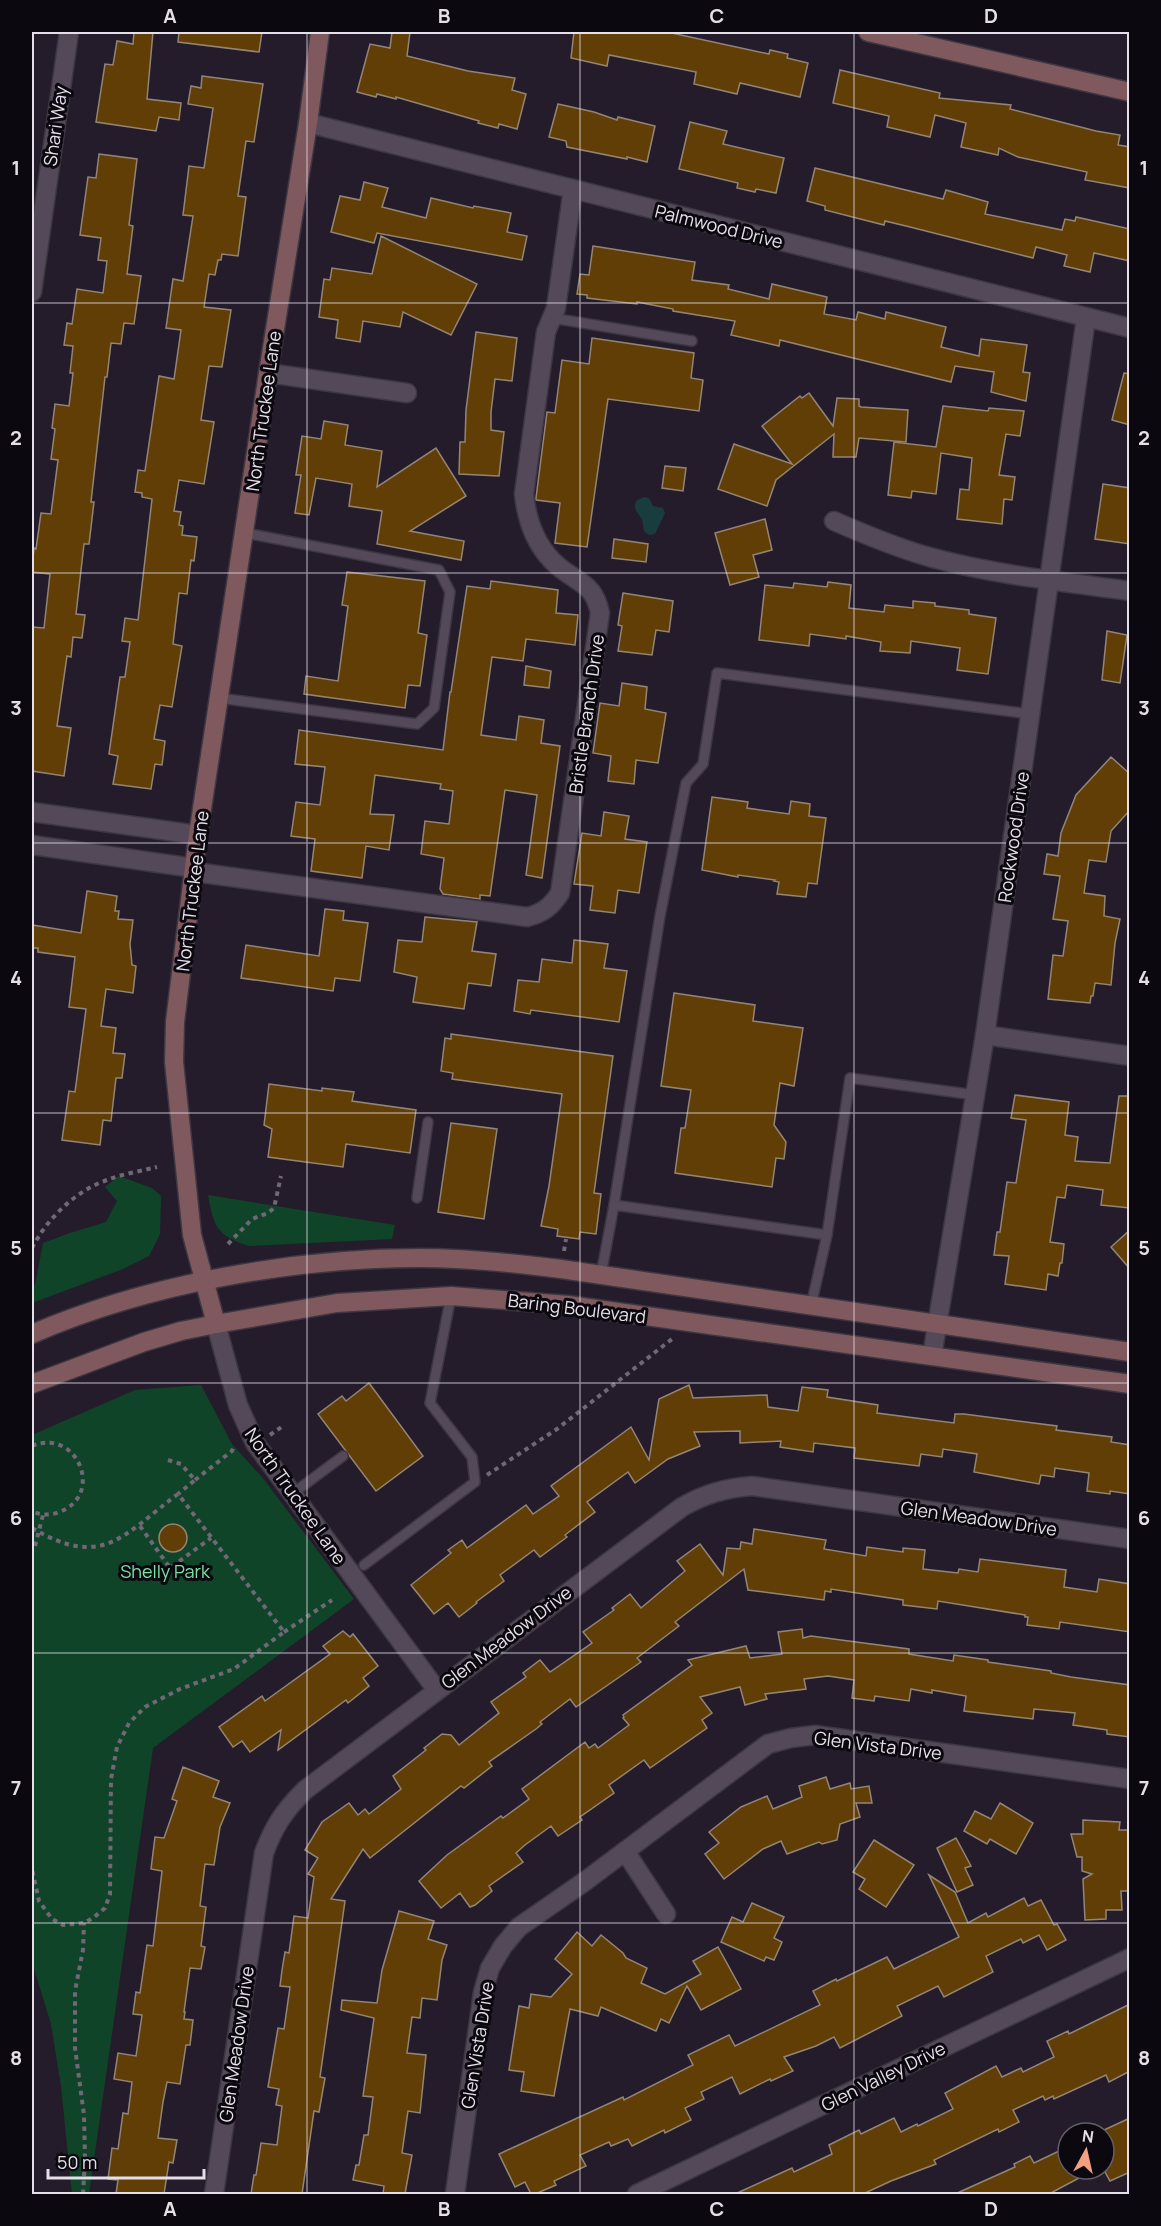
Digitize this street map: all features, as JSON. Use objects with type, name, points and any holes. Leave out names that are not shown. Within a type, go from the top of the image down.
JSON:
[{"type":"main road","name":"North Truckee Lane","points":[[216,1324],[192,1235],[174,1062],[175,1022],[198,835],[308,123],[320,32]]},
{"type":"main road","points":[[868,32],[1130,92]]},
{"type":"main road","name":"Baring Boulevard","points":[[32,1334],[102,1307],[205,1280],[305,1266],[411,1258],[516,1263],[1130,1352]]},
{"type":"main road","name":"Baring Boulevard","points":[[32,1384],[144,1342],[216,1324],[337,1303],[451,1296],[567,1305],[1130,1384]]},
{"type":"street","name":"Shari Way","points":[[32,292],[40,172],[69,32]]},
{"type":"street","name":"Palmwood Drive","points":[[308,123],[1130,328]]},
{"type":"street","name":"Bristle Branch Drive","points":[[32,845],[527,917],[540,914],[552,905],[560,894],[600,613],[597,599],[589,587],[559,567],[544,552],[534,535],[527,515],[525,481],[546,332],[556,308],[573,189]]},
{"type":"street","name":"Rockwood Drive","points":[[932,1356],[985,1035],[1086,318]]},
{"type":"street","points":[[268,373],[407,393]]},
{"type":"street","points":[[834,520],[881,541],[931,558],[981,569],[1130,591]]},
{"type":"street","points":[[32,812],[198,835]]},
{"type":"street","points":[[985,1035],[1130,1056]]},
{"type":"street","name":"North Truckee Lane","points":[[216,1324],[238,1405],[258,1448],[436,1689]]},
{"type":"street","name":"Glen Meadow Drive","points":[[214,2194],[264,1853],[285,1809],[305,1790],[436,1689],[682,1507],[704,1495],[727,1488],[752,1486],[1130,1539]]},
{"type":"street","name":"Glen Vista Drive","points":[[455,2194],[483,1992],[490,1968],[503,1946],[519,1927],[626,1851],[768,1744],[815,1735],[1130,1779]]},
{"type":"street","points":[[626,1851],[666,1914]]},
{"type":"street","name":"Glen Valley Drive","points":[[637,2194],[1130,1958]]},
{"type":"lane","points":[[552,318],[692,341]]},
{"type":"lane","points":[[219,698],[417,724],[434,708],[450,592],[439,570],[245,533]]},
{"type":"lane","points":[[601,1275],[660,916],[686,783],[703,764],[717,673],[1030,714]]},
{"type":"lane","points":[[811,1306],[827,1235],[850,1078],[975,1095]]},
{"type":"lane","points":[[417,1198],[428,1122]]},
{"type":"lane","points":[[614,1205],[827,1235]]},
{"type":"lane","points":[[364,1565],[475,1482],[472,1457],[430,1403],[451,1296]]},
{"type":"lane","points":[[292,1494],[343,1456]]},
{"type":"path","points":[[32,1248],[37,1237],[64,1204],[106,1180],[157,1167]]},
{"type":"path","points":[[228,1244],[252,1219],[268,1213],[273,1208],[281,1176]]},
{"type":"path","points":[[32,1236],[37,1237]]},
{"type":"path","points":[[564,1252],[566,1239]]},
{"type":"path","points":[[475,1482],[556,1429],[677,1335]]},
{"type":"path","points":[[267,1437],[283,1426]]},
{"type":"path","points":[[32,1446],[46,1442],[65,1448],[73,1454],[82,1471],[81,1490],[70,1506],[53,1514],[42,1515],[32,1511]]},
{"type":"path","points":[[32,1528],[75,1546],[90,1548],[104,1546],[140,1526],[232,1451],[234,1445]]},
{"type":"path","points":[[168,1460],[180,1464],[195,1480]]},
{"type":"path","points":[[178,1494],[284,1632]]},
{"type":"path","points":[[35,1546],[42,1515]]},
{"type":"path","points":[[140,1526],[170,1568],[211,1538]]},
{"type":"path","points":[[32,1869],[39,1901],[52,1919],[63,1925],[84,1923],[105,1908],[110,1894],[111,1779],[117,1746],[129,1723],[145,1707],[180,1689],[234,1669],[332,1600]]},
{"type":"path","points":[[83,2194],[84,2115],[75,2037],[75,1991],[83,1950],[84,1923]]},
{"type":"green space","points":[[119,1176],[152,1188],[161,1196],[160,1234],[149,1256],[123,1269],[32,1303],[32,1286],[35,1285],[43,1243],[106,1222],[117,1201],[105,1187]]},
{"type":"green space","points":[[208,1195],[395,1225],[392,1239],[249,1246],[230,1238],[218,1228],[212,1215]]},
{"type":"green space","name":"Shelly Park","points":[[201,1385],[232,1444],[262,1477],[354,1599],[153,1748],[89,2194],[72,2194],[61,2086],[51,2024],[32,1962],[32,1435],[135,1390]]},
{"type":"shaded area","points":[[644,497],[649,498],[653,506],[663,508],[665,513],[655,534],[649,535],[645,532],[642,520],[635,508],[636,501]]},
{"type":"building","points":[[134,32],[153,32],[147,99],[181,103],[179,120],[159,117],[156,131],[96,122],[105,64],[113,65],[117,41],[133,44]]},
{"type":"building","points":[[179,32],[262,32],[259,52],[178,42]]},
{"type":"building","points":[[392,32],[410,32],[407,56],[468,71],[515,78],[512,90],[526,94],[517,129],[499,124],[498,128],[478,123],[479,121],[396,97],[396,99],[377,94],[376,97],[357,92],[370,44],[390,48]]},
{"type":"building","points":[[574,32],[667,32],[769,54],[770,50],[788,54],[787,58],[808,63],[800,97],[740,83],[737,94],[694,84],[696,72],[609,55],[607,66],[571,58]]},
{"type":"building","points":[[840,70],[940,93],[939,98],[1011,105],[1010,109],[1120,135],[1118,145],[1130,147],[1130,188],[1085,180],[1087,172],[1018,157],[999,148],[998,155],[961,147],[966,123],[935,115],[930,137],[887,127],[889,116],[833,103]]},
{"type":"building","points":[[202,76],[263,84],[254,142],[246,141],[238,196],[246,197],[238,256],[222,254],[221,260],[218,260],[215,275],[209,274],[204,307],[231,310],[222,367],[209,366],[201,420],[214,422],[204,484],[179,480],[174,511],[181,512],[179,525],[183,526],[182,535],[197,537],[194,561],[191,560],[187,594],[179,593],[173,644],[182,646],[172,707],[160,705],[154,739],[165,741],[162,765],[155,764],[151,789],[113,784],[118,756],[109,754],[120,677],[125,677],[130,642],[122,641],[125,618],[138,620],[152,499],[142,497],[142,493],[135,492],[138,470],[145,471],[159,376],[174,379],[181,330],[166,328],[173,279],[183,281],[193,216],[183,215],[189,166],[204,168],[213,108],[188,104],[191,86],[201,88]]},
{"type":"building","points":[[558,104],[617,120],[618,117],[655,126],[647,162],[567,147],[566,141],[549,137]]},
{"type":"building","points":[[690,122],[727,131],[723,144],[784,158],[776,193],[737,188],[738,183],[679,169]]},
{"type":"building","points":[[99,154],[137,159],[129,225],[133,226],[127,274],[141,276],[134,324],[124,323],[121,344],[111,343],[107,377],[105,377],[91,502],[94,502],[89,544],[84,544],[76,614],[85,615],[82,638],[73,637],[71,657],[67,656],[57,726],[71,728],[64,776],[32,771],[32,627],[44,628],[50,574],[32,572],[32,567],[41,513],[51,514],[58,460],[51,459],[55,429],[52,428],[55,404],[69,406],[73,346],[64,345],[67,323],[72,324],[77,289],[103,293],[107,261],[98,260],[101,238],[80,235],[88,177],[96,178]]},
{"type":"building","points":[[815,168],[943,199],[946,190],[988,202],[985,214],[1062,230],[1065,219],[1075,221],[1076,217],[1130,229],[1130,261],[1094,253],[1090,272],[1064,266],[1067,255],[1036,247],[1033,258],[885,221],[884,225],[825,210],[825,206],[807,201]]},
{"type":"building","points":[[364,182],[388,188],[382,207],[426,218],[431,198],[473,208],[474,206],[511,213],[507,232],[527,236],[522,260],[377,233],[374,243],[331,232],[340,196],[360,200]]},
{"type":"building","points":[[381,236],[477,284],[451,335],[403,312],[400,327],[363,321],[360,342],[336,338],[338,320],[319,317],[324,279],[330,280],[332,268],[372,274]]},
{"type":"building","points":[[593,246],[695,262],[692,280],[729,285],[728,289],[769,299],[772,284],[827,297],[824,314],[856,320],[858,312],[885,319],[886,312],[946,327],[941,347],[979,356],[981,339],[1027,345],[1023,372],[1030,373],[1026,401],[991,392],[994,372],[955,366],[951,382],[780,340],[779,346],[731,335],[735,321],[673,311],[673,309],[637,302],[637,304],[587,298],[587,295],[577,294],[580,274],[589,275]]},
{"type":"building","points":[[476,332],[517,338],[512,381],[495,379],[491,430],[504,432],[499,476],[459,474],[460,442],[465,442],[466,410]]},
{"type":"building","points":[[592,338],[694,353],[691,378],[703,380],[699,411],[608,399],[587,547],[555,543],[560,503],[536,500],[536,498],[547,412],[555,413],[562,360],[589,364]]},
{"type":"building","points":[[1124,373],[1130,374],[1130,425],[1112,420]]},
{"type":"building","points":[[809,393],[833,426],[837,398],[859,399],[861,407],[908,410],[906,442],[859,438],[856,457],[833,457],[834,434],[776,480],[767,506],[718,489],[734,444],[792,464],[762,426],[800,396],[802,398]]},
{"type":"building","points":[[943,406],[988,411],[989,408],[1024,411],[1020,436],[1006,434],[999,475],[1015,477],[1012,500],[1004,499],[1002,524],[957,519],[960,489],[969,490],[972,458],[941,453],[936,494],[912,491],[911,498],[888,495],[894,442],[936,447]]},
{"type":"building","points":[[324,421],[348,425],[345,445],[382,451],[377,487],[436,448],[466,496],[410,531],[464,541],[461,560],[377,544],[382,511],[349,506],[352,484],[316,478],[309,515],[295,513],[301,475],[296,475],[302,436],[321,439]]},
{"type":"building","points":[[665,466],[686,468],[683,491],[662,488]]},
{"type":"building","points":[[1103,484],[1130,488],[1130,544],[1095,539]]},
{"type":"building","points":[[765,519],[772,550],[753,555],[759,577],[730,585],[715,533]]},
{"type":"building","points":[[614,539],[648,544],[646,562],[612,558]]},
{"type":"building","points":[[347,572],[425,581],[418,633],[427,635],[420,686],[408,685],[405,708],[304,694],[306,676],[338,681],[348,606],[342,605]]},
{"type":"building","points":[[491,581],[558,590],[556,613],[578,615],[575,645],[526,639],[523,661],[492,657],[481,735],[516,740],[519,716],[544,720],[541,743],[560,746],[542,878],[526,875],[537,795],[505,790],[490,896],[480,895],[480,899],[443,894],[440,889],[444,858],[421,854],[425,821],[449,824],[453,791],[440,789],[441,784],[375,775],[370,814],[394,815],[389,850],[366,846],[362,878],[311,871],[315,839],[291,836],[296,802],[320,805],[325,767],[295,764],[299,730],[443,750],[467,586],[490,589]]},
{"type":"building","points":[[828,582],[851,585],[849,608],[884,612],[885,605],[913,608],[913,601],[935,603],[935,606],[969,610],[969,614],[996,618],[988,674],[957,670],[960,648],[911,641],[910,653],[880,651],[881,642],[846,636],[846,639],[810,634],[809,646],[759,640],[765,585],[793,588],[794,583],[827,587]]},
{"type":"building","points":[[623,593],[673,601],[669,632],[656,630],[652,655],[618,651],[622,626],[618,625]]},
{"type":"building","points":[[1107,631],[1127,635],[1120,683],[1102,680]]},
{"type":"building","points":[[526,666],[551,671],[549,688],[524,685]]},
{"type":"building","points":[[622,683],[647,687],[645,709],[666,713],[658,763],[636,760],[634,784],[608,781],[611,756],[593,753],[600,703],[619,706]]},
{"type":"building","points":[[1111,757],[1130,774],[1130,810],[1111,831],[1106,862],[1089,860],[1084,893],[1105,896],[1104,916],[1120,919],[1111,985],[1095,983],[1090,1003],[1048,999],[1053,955],[1063,956],[1068,921],[1053,919],[1060,876],[1044,874],[1047,854],[1058,856],[1061,833],[1076,795]]},
{"type":"building","points":[[712,797],[748,802],[747,808],[789,814],[791,801],[810,804],[809,816],[826,818],[817,884],[808,883],[806,897],[777,894],[779,882],[775,880],[738,875],[738,877],[702,870]]},
{"type":"building","points":[[604,812],[629,816],[625,839],[647,842],[639,893],[618,890],[615,913],[590,910],[593,886],[574,884],[582,833],[601,836]]},
{"type":"building","points":[[87,891],[117,896],[115,911],[119,911],[118,919],[133,920],[130,944],[132,965],[136,966],[133,993],[106,989],[101,1026],[116,1028],[113,1053],[125,1054],[122,1078],[116,1078],[111,1121],[103,1120],[100,1145],[62,1140],[69,1091],[75,1092],[86,1009],[69,1007],[75,957],[38,952],[38,948],[32,948],[32,925],[81,933]]},
{"type":"building","points":[[325,909],[344,911],[343,920],[368,923],[360,981],[335,978],[333,991],[241,978],[246,945],[319,956]]},
{"type":"building","points":[[425,917],[477,922],[472,951],[496,954],[491,986],[468,983],[464,1009],[413,1002],[417,977],[394,972],[398,940],[422,942]]},
{"type":"building","points":[[574,940],[608,944],[604,968],[627,971],[619,1022],[531,1010],[530,1014],[514,1011],[518,980],[539,982],[542,959],[572,963]]},
{"type":"building","points":[[674,993],[755,1005],[753,1021],[803,1028],[794,1086],[780,1083],[774,1125],[786,1142],[784,1159],[776,1158],[772,1187],[675,1173],[681,1128],[685,1128],[691,1090],[661,1086]]},
{"type":"building","points":[[451,1034],[613,1056],[594,1193],[601,1194],[596,1234],[580,1232],[579,1239],[557,1236],[558,1229],[541,1226],[562,1094],[452,1079],[453,1073],[441,1071],[445,1038],[451,1039]]},
{"type":"building","points":[[269,1084],[322,1091],[322,1088],[354,1092],[352,1101],[416,1110],[410,1153],[346,1144],[343,1167],[268,1157],[272,1129],[264,1125]]},
{"type":"building","points":[[1015,1095],[1069,1102],[1065,1135],[1078,1137],[1075,1161],[1110,1163],[1119,1096],[1130,1096],[1130,1208],[1101,1205],[1103,1190],[1067,1185],[1065,1198],[1057,1197],[1050,1242],[1064,1244],[1062,1263],[1060,1263],[1058,1276],[1048,1274],[1046,1290],[1005,1284],[1009,1256],[994,1255],[997,1232],[1000,1232],[1007,1182],[1016,1183],[1026,1120],[1011,1118]]},
{"type":"building","points":[[451,1123],[497,1129],[484,1219],[438,1212]]},
{"type":"building","points":[[1130,1230],[1130,1269],[1111,1247]]},
{"type":"building","points":[[369,1383],[423,1456],[376,1491],[318,1414],[342,1396],[346,1401]]},
{"type":"building","points":[[689,1385],[693,1398],[767,1395],[768,1407],[798,1411],[802,1387],[828,1390],[827,1397],[878,1405],[877,1413],[954,1423],[955,1414],[964,1414],[1057,1426],[1056,1430],[1112,1437],[1111,1442],[1130,1445],[1130,1494],[1087,1491],[1089,1473],[1055,1468],[1054,1477],[1041,1475],[1039,1484],[974,1472],[977,1454],[943,1449],[942,1457],[921,1454],[919,1466],[854,1458],[855,1448],[814,1443],[813,1452],[780,1447],[781,1441],[740,1443],[740,1431],[694,1432],[700,1446],[668,1459],[635,1483],[628,1472],[587,1502],[595,1512],[565,1535],[567,1537],[540,1557],[534,1550],[500,1575],[504,1581],[459,1617],[448,1603],[434,1614],[411,1585],[451,1553],[448,1550],[462,1540],[467,1548],[526,1505],[533,1514],[559,1496],[551,1486],[631,1427],[649,1460],[659,1399]]},
{"type":"building","points":[[173,1524],[183,1528],[187,1538],[183,1548],[173,1552],[163,1548],[159,1538],[163,1528]]},
{"type":"building","points":[[754,1529],[826,1540],[824,1549],[866,1556],[867,1547],[903,1552],[903,1548],[925,1550],[923,1569],[958,1573],[959,1569],[978,1572],[980,1559],[1066,1570],[1064,1587],[1097,1592],[1099,1579],[1130,1584],[1130,1632],[1060,1622],[1059,1629],[1027,1625],[1028,1617],[1025,1615],[938,1601],[937,1609],[903,1605],[903,1600],[831,1589],[831,1592],[825,1591],[824,1600],[748,1590],[744,1569],[675,1622],[679,1626],[637,1658],[641,1662],[576,1707],[570,1699],[540,1722],[542,1724],[536,1729],[489,1762],[492,1766],[464,1788],[461,1786],[370,1858],[363,1849],[331,1899],[345,1901],[320,2077],[325,2078],[319,2112],[314,2111],[302,2194],[251,2194],[261,2143],[277,2145],[282,2106],[276,2105],[279,2089],[268,2087],[278,2028],[284,2029],[290,1987],[280,1986],[282,1970],[285,1952],[289,1953],[294,1916],[308,1918],[314,1877],[308,1874],[318,1858],[305,1850],[322,1822],[349,1803],[358,1815],[365,1809],[369,1814],[401,1789],[393,1776],[426,1750],[424,1748],[442,1734],[451,1735],[459,1745],[499,1713],[491,1702],[526,1677],[523,1673],[540,1660],[550,1672],[592,1643],[583,1632],[614,1610],[612,1608],[630,1594],[641,1608],[685,1571],[677,1561],[700,1544],[723,1575],[727,1548],[740,1549],[741,1542],[752,1544]]},
{"type":"building","points":[[802,1629],[803,1638],[811,1636],[909,1649],[909,1654],[953,1661],[954,1655],[1051,1671],[1051,1673],[1071,1677],[1130,1685],[1130,1737],[1107,1734],[1107,1730],[1073,1725],[1075,1713],[1034,1709],[1033,1719],[964,1711],[966,1696],[932,1690],[932,1693],[911,1689],[909,1701],[875,1696],[874,1701],[852,1698],[854,1680],[828,1676],[804,1679],[806,1689],[765,1694],[767,1699],[745,1705],[740,1687],[700,1697],[712,1713],[702,1720],[707,1728],[650,1768],[644,1760],[609,1785],[614,1793],[580,1817],[582,1820],[558,1836],[551,1826],[525,1845],[516,1853],[523,1862],[489,1886],[492,1891],[475,1905],[470,1907],[460,1893],[441,1908],[419,1881],[447,1855],[529,1799],[522,1789],[585,1742],[589,1748],[595,1744],[598,1748],[629,1725],[623,1715],[692,1665],[688,1660],[746,1646],[750,1658],[782,1654],[778,1632]]},
{"type":"building","points":[[343,1631],[350,1637],[353,1634],[378,1666],[363,1678],[369,1686],[348,1703],[346,1700],[278,1750],[281,1730],[250,1752],[242,1741],[233,1747],[219,1727],[262,1696],[265,1701],[330,1654],[323,1646]]},
{"type":"building","points":[[183,1767],[219,1781],[213,1797],[230,1803],[220,1827],[214,1865],[205,1864],[200,1906],[206,1907],[201,1946],[205,1947],[201,1969],[190,1968],[184,2012],[184,2019],[193,2020],[190,2045],[186,2045],[180,2084],[167,2082],[163,2102],[158,2138],[177,2140],[173,2163],[169,2162],[164,2194],[116,2194],[118,2180],[108,2179],[112,2148],[118,2149],[123,2113],[128,2114],[132,2082],[114,2079],[118,2053],[136,2056],[142,2015],[133,2014],[136,1992],[140,1993],[147,1945],[153,1946],[162,1871],[151,1869],[155,1837],[164,1838],[177,1801],[172,1799]]},
{"type":"building","points":[[826,1777],[830,1789],[850,1783],[851,1789],[869,1786],[872,1803],[856,1803],[860,1817],[840,1824],[837,1840],[822,1844],[819,1842],[787,1854],[781,1841],[763,1849],[724,1879],[705,1854],[719,1843],[709,1832],[741,1807],[767,1796],[773,1809],[802,1797],[799,1786]]},
{"type":"building","points":[[1000,1803],[1033,1823],[1016,1854],[990,1839],[987,1844],[964,1831],[975,1811],[991,1819]]},
{"type":"building","points":[[1083,1820],[1120,1822],[1119,1830],[1130,1830],[1130,1891],[1121,1891],[1122,1910],[1106,1910],[1106,1919],[1085,1920],[1083,1879],[1092,1874],[1082,1871],[1082,1857],[1077,1857],[1071,1834],[1083,1834]]},
{"type":"building","points":[[956,1838],[971,1866],[965,1868],[973,1885],[957,1892],[937,1848]]},
{"type":"building","points":[[874,1840],[914,1865],[886,1907],[859,1889],[865,1879],[853,1872]]},
{"type":"building","points":[[929,1875],[955,1892],[968,1923],[986,1913],[988,1917],[1024,1898],[1028,1906],[1041,1900],[1054,1925],[1057,1924],[1066,1940],[1047,1950],[1039,1935],[1023,1943],[1021,1939],[986,1956],[993,1972],[944,1997],[938,1986],[897,2006],[902,2016],[840,2048],[834,2037],[784,2057],[793,2071],[771,2081],[770,2079],[740,2094],[732,2077],[701,2092],[704,2099],[685,2108],[691,2120],[632,2146],[628,2139],[611,2146],[609,2142],[580,2155],[586,2166],[554,2181],[556,2185],[535,2194],[531,2194],[525,2182],[515,2187],[499,2154],[623,2097],[624,2100],[693,2065],[688,2055],[729,2035],[735,2046],[820,2005],[813,1991],[836,1979],[837,1981],[887,1957],[894,1969],[959,1937]]},
{"type":"building","points":[[752,1903],[784,1917],[774,1938],[782,1942],[774,1960],[766,1957],[764,1961],[721,1942],[732,1917],[743,1922]]},
{"type":"building","points":[[399,1911],[434,1921],[428,1939],[447,1945],[442,1960],[437,2000],[422,1998],[420,2018],[412,2017],[407,2053],[426,2055],[420,2113],[408,2111],[402,2153],[412,2155],[405,2194],[383,2194],[384,2186],[353,2180],[356,2165],[359,2165],[364,2135],[368,2135],[373,2097],[363,2096],[374,2018],[341,2010],[342,2000],[377,2003],[382,1970]]},
{"type":"building","points":[[577,1932],[592,1946],[601,1935],[626,1958],[647,1968],[641,1983],[665,1994],[701,1974],[693,1961],[718,1947],[741,1989],[701,2010],[687,1986],[669,2023],[661,2019],[656,2031],[601,2007],[598,2016],[570,2009],[554,2096],[521,2091],[524,2072],[509,2070],[519,2006],[529,2008],[531,1994],[551,1997],[572,1974],[555,1959]]},
{"type":"building","points":[[1130,2004],[1130,2071],[1109,2082],[1106,2075],[1054,2099],[1053,2096],[1045,2100],[1043,2096],[1013,2110],[1019,2122],[999,2132],[998,2129],[934,2160],[936,2164],[863,2194],[735,2194],[792,2168],[794,2172],[832,2154],[829,2145],[859,2130],[861,2134],[894,2118],[901,2132],[917,2124],[918,2126],[953,2109],[945,2093],[996,2066],[1002,2077],[1021,2068],[1023,2072],[1054,2057],[1047,2041],[1068,2031],[1069,2034]]},
{"type":"building","points":[[1130,2118],[1130,2172],[1116,2178],[1116,2124]]},
{"type":"building","points":[[1056,2152],[1056,2181],[1073,2181],[1049,2194],[955,2194],[1015,2167],[1014,2164],[1030,2156],[1034,2163]]}]
